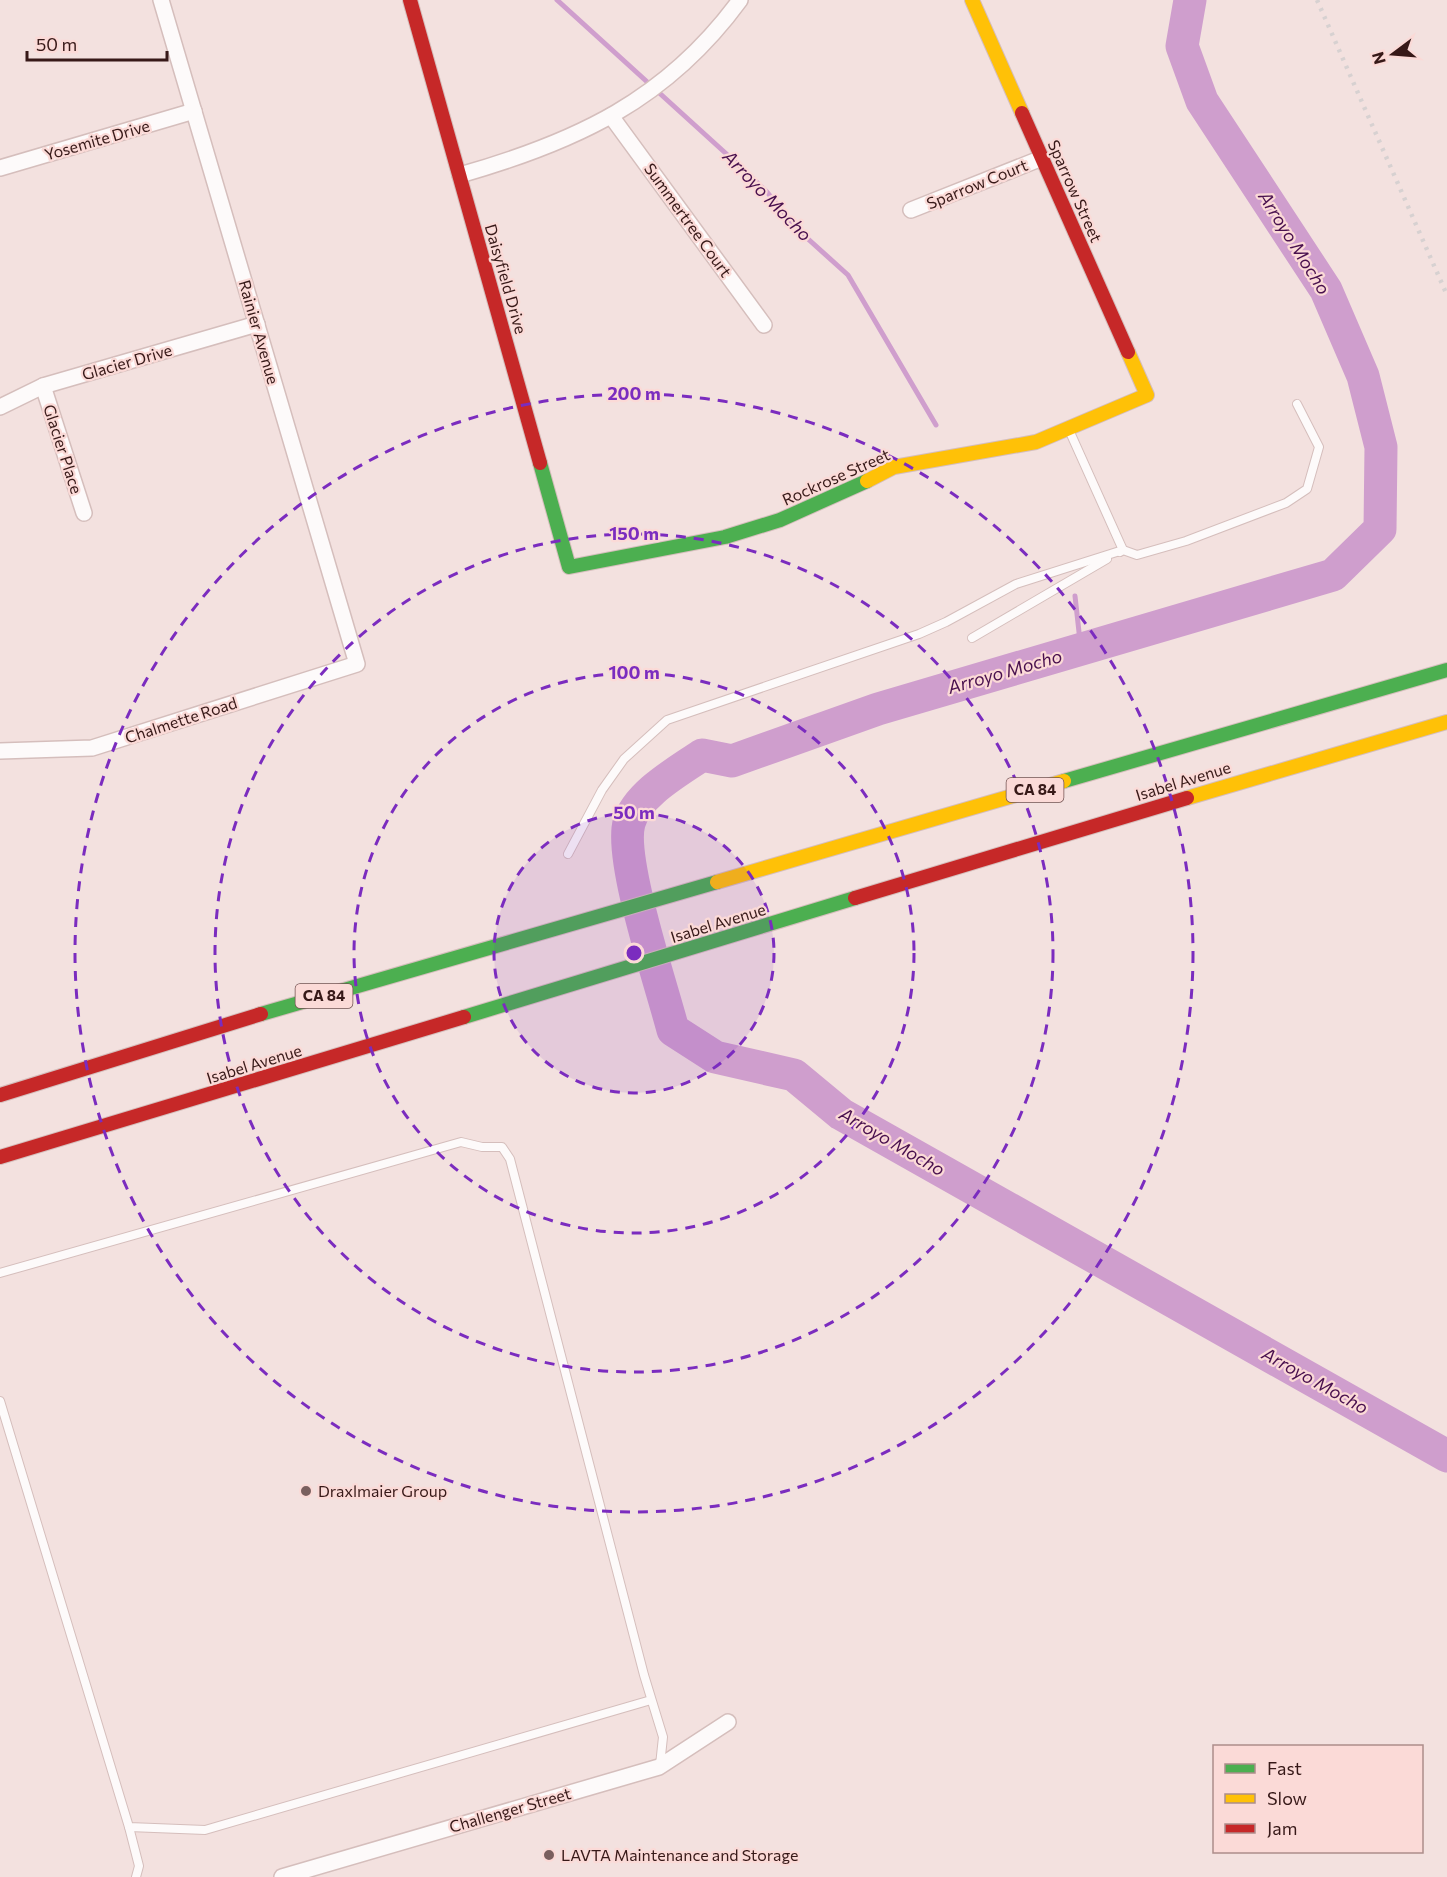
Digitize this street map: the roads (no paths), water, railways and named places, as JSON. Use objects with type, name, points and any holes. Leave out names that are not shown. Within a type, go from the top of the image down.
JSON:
[{"type":"main road","name":"Daisyfield Drive","points":[[410,0],[569,567]]},
{"type":"main road","name":"Sparrow Street","points":[[972,0],[1147,395]]},
{"type":"main road","name":"Rockrose Street","points":[[569,567],[725,537],[780,520],[821,503],[894,467],[1036,442],[1147,395]]},
{"type":"main road","name":"Isabel Avenue","points":[[0,1095],[248,1018],[1447,670]]},
{"type":"main road","name":"Isabel Avenue","points":[[0,1157],[1278,770],[1447,722]]},
{"type":"street","name":"Rainier Avenue","points":[[161,0],[357,664]]},
{"type":"street","points":[[460,175],[518,159],[568,139],[647,95],[686,63],[741,0]]},
{"type":"street","name":"Yosemite Drive","points":[[0,168],[194,111]]},
{"type":"street","name":"Summertree Court","points":[[611,116],[764,325]]},
{"type":"street","name":"Sparrow Court","points":[[911,210],[1042,158]]},
{"type":"street","name":"Glacier Drive","points":[[0,407],[43,386],[257,324]]},
{"type":"street","name":"Glacier Place","points":[[43,386],[84,513]]},
{"type":"street","name":"Chalmette Road","points":[[0,751],[92,748],[357,664]]},
{"type":"street","name":"Challenger Street","points":[[282,1877],[660,1767],[728,1722]]},
{"type":"lane","points":[[568,854],[602,790],[624,759],[667,720],[918,634],[946,622],[1016,584],[1123,550],[1137,555],[1186,541],[1286,503],[1307,489],[1319,447],[1297,404]]},
{"type":"lane","points":[[1068,428],[1123,550]]},
{"type":"lane","points":[[972,638],[1123,550]]},
{"type":"lane","points":[[0,1273],[461,1142],[482,1147],[502,1147],[510,1159],[651,1700],[663,1737],[660,1767]]},
{"type":"lane","points":[[0,1401],[129,1827],[140,1866],[136,1877]]},
{"type":"lane","points":[[129,1827],[205,1830],[651,1700]]},
{"type":"waterway","name":"Arroyo Mocho","points":[[557,0],[743,169],[767,192],[797,229],[848,275],[936,425]]},
{"type":"waterway","name":"Arroyo Mocho","points":[[1190,0],[1182,46],[1202,101],[1326,290],[1363,376],[1381,447],[1380,529],[1333,575],[878,709],[732,761],[702,755],[660,784],[633,812],[629,823],[630,865],[643,924],[673,1030],[715,1057],[794,1075],[841,1114],[1447,1456]]},
{"type":"waterway","name":"Arroyo Mocho","points":[[1075,596],[1081,650]]},
{"type":"railway","points":[[1317,0],[1447,295]]},
{"type":"place","name":"Draxlmaier Group","points":[[306,1491]]},
{"type":"place","name":"LAVTA Maintenance and Storage","points":[[549,1855]]}]
